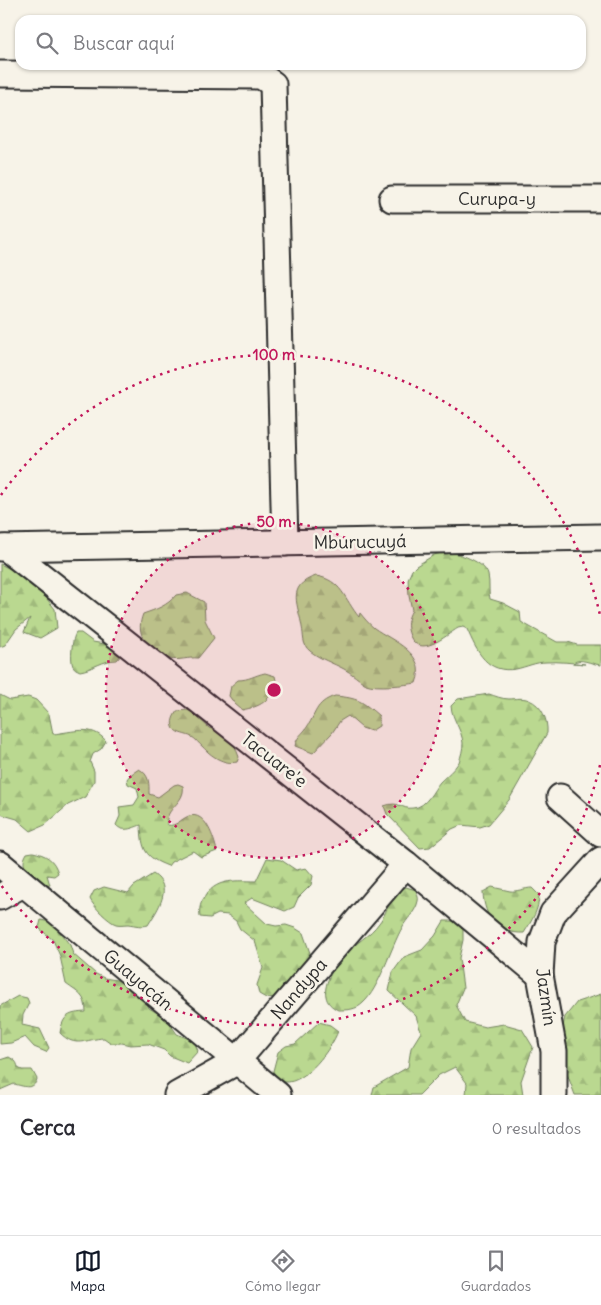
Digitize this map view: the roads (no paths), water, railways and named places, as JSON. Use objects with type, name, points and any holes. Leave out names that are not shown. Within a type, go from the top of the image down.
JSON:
[{"type":"street","points":[[0,74],[262,76],[272,84],[285,543]]},
{"type":"street","name":"Curupa-y","points":[[392,199],[601,199]]},
{"type":"street","name":"Mburucuyá","points":[[3,548],[601,537]]},
{"type":"street","name":"Tacuare'e","points":[[3,548],[406,864],[540,975]]},
{"type":"street","points":[[560,797],[601,834]]},
{"type":"street","name":"Jazmín","points":[[554,1095],[554,1051],[540,975],[542,942],[552,912],[601,860]]},
{"type":"street","name":"Guayacán","points":[[0,864],[278,1095]]},
{"type":"street","name":"Nandypa","points":[[177,1095],[236,1062],[406,864]]},
{"type":"street","points":[[0,897],[23,884]]}]
